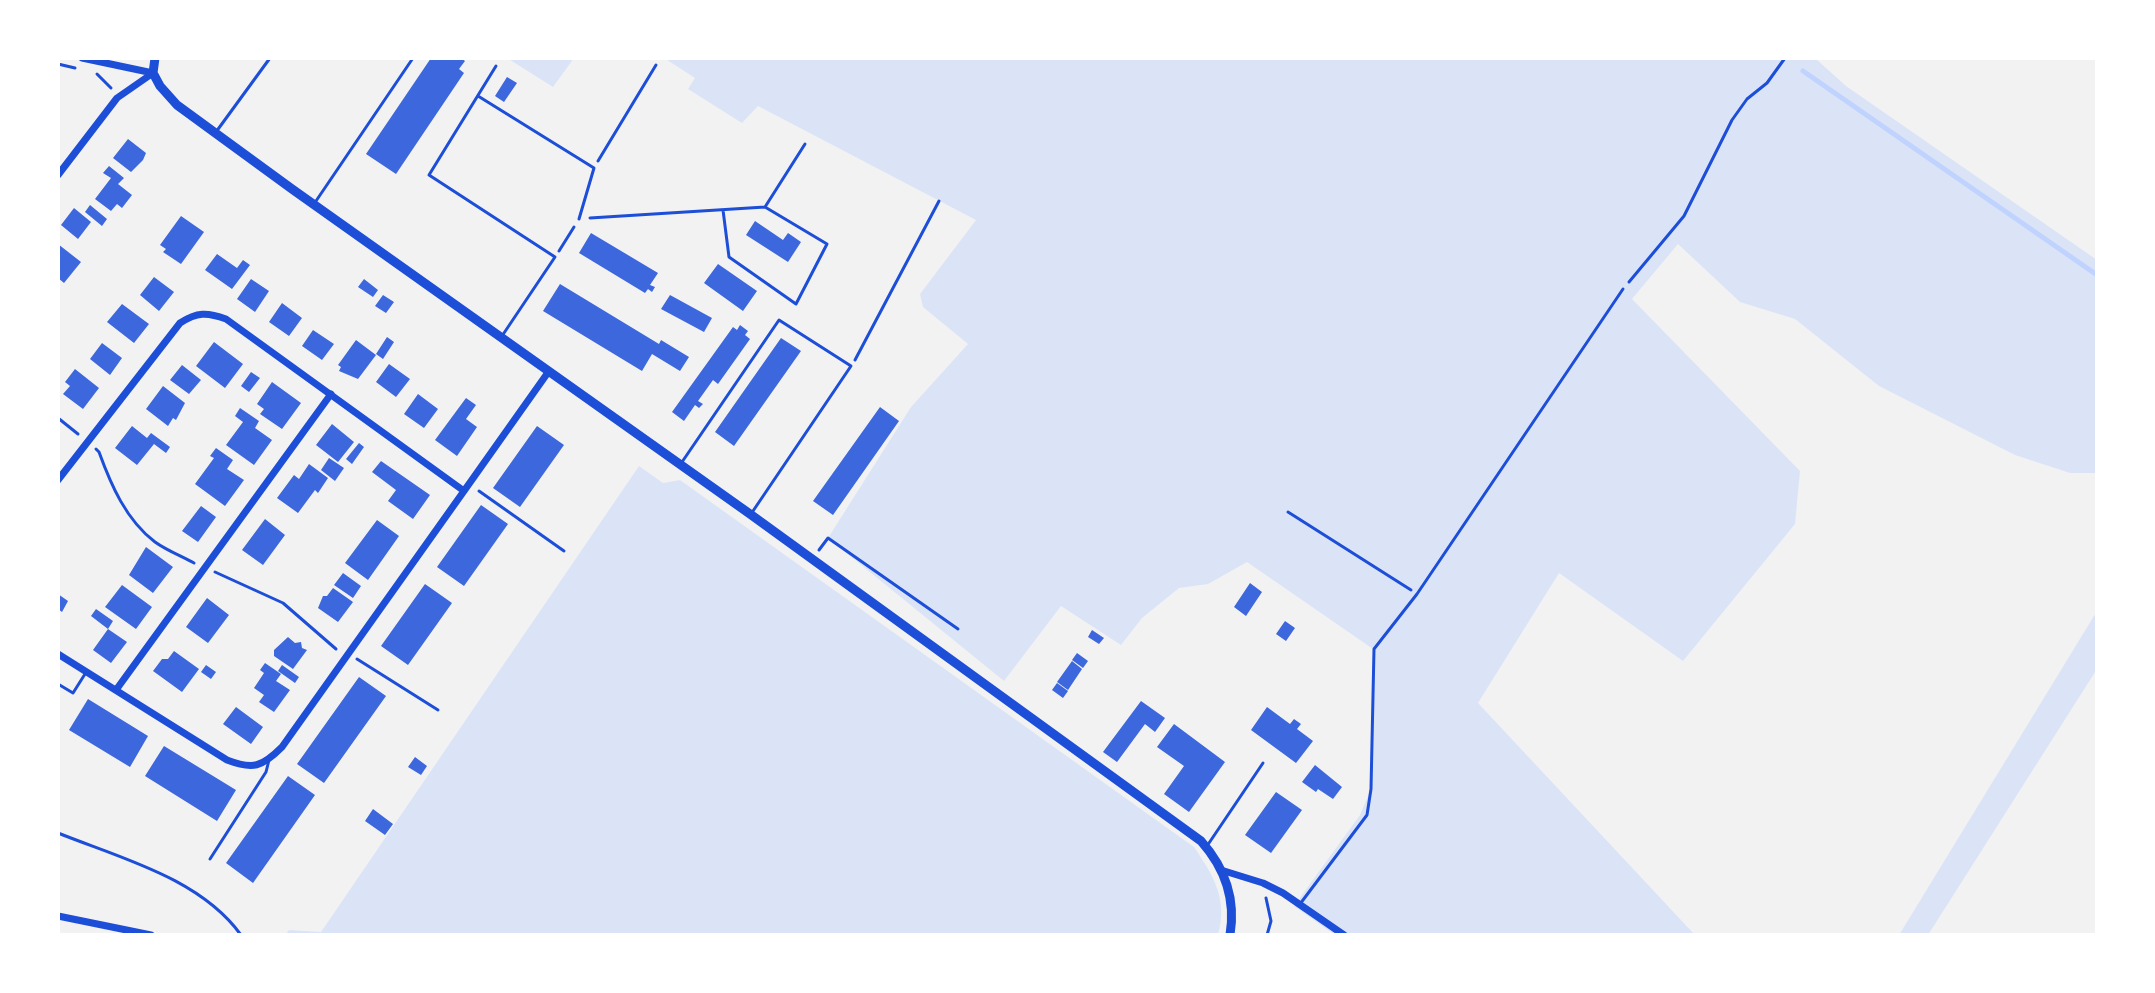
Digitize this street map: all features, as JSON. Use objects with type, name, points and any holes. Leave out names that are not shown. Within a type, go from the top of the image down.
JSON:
[{"type":"street","points":[[82,58],[153,73]]},
{"type":"street","points":[[155,58],[153,73],[177,105],[1176,822],[1206,847],[1228,884],[1232,907],[1230,935]]},
{"type":"street","points":[[58,175],[117,98],[153,73]]},
{"type":"street","points":[[58,480],[180,323],[193,315],[210,313],[226,319],[467,488]]},
{"type":"street","points":[[58,654],[227,760],[254,766],[269,760],[282,747],[549,371]]},
{"type":"street","points":[[116,690],[331,394]]},
{"type":"street","points":[[1221,870],[1263,883],[1344,935]]},
{"type":"street","points":[[58,916],[151,935]]},
{"type":"lane","points":[[216,132],[270,58]]},
{"type":"lane","points":[[313,204],[413,58]]},
{"type":"lane","points":[[496,66],[429,175],[555,257],[501,336]]},
{"type":"lane","points":[[478,96],[594,168],[579,219]]},
{"type":"lane","points":[[1300,904],[1367,815],[1371,789],[1374,649],[1417,594],[1623,289]]},
{"type":"lane","points":[[680,465],[779,320],[851,366],[750,514]]},
{"type":"lane","points":[[58,684],[73,693],[87,672]]},
{"type":"lane","points":[[210,859],[266,772],[269,760]]},
{"type":"lane","points":[[1206,847],[1263,763]]},
{"type":"path","points":[[1623,289],[1684,216],[1732,120],[1747,99],[1767,83],[1785,58]]},
{"type":"path","points":[[594,168],[656,65]]},
{"type":"path","points":[[765,207],[805,144]]},
{"type":"path","points":[[851,366],[939,201]]},
{"type":"path","points":[[555,257],[579,219],[765,207],[827,244],[796,304],[729,257],[723,210]]},
{"type":"path","points":[[58,418],[87,441]]},
{"type":"path","points":[[467,488],[564,551]]},
{"type":"path","points":[[1288,512],[1417,594]]},
{"type":"path","points":[[813,559],[828,538],[958,629]]},
{"type":"path","points":[[347,655],[365,661],[438,710]]},
{"type":"path","points":[[58,833],[169,878],[204,898],[241,935]]},
{"type":"path","points":[[1263,883],[1271,921],[1267,935]]},
{"type":"shaded area","points":[[507,58],[574,58],[553,87]]},
{"type":"shaded area","points":[[664,58],[1815,58],[1846,86],[2097,260],[2097,473],[2070,473],[2015,455],[1879,386],[1795,319],[1740,302],[1678,244],[1632,299],[1800,471],[1795,524],[1683,661],[1559,573],[1478,703],[1695,935],[1335,935],[1294,906],[1360,815],[1371,789],[1373,649],[1247,562],[1208,584],[1179,588],[1142,618],[1121,645],[1061,606],[1004,681],[828,538],[911,407],[968,344],[923,307],[920,294],[976,220],[758,106],[742,123],[688,89],[695,78]]},
{"type":"shaded area","points":[[639,466],[663,483],[680,480],[1194,847],[1208,868],[1220,899],[1218,935],[285,935],[289,930],[321,932]]},
{"type":"shaded area","points":[[2097,611],[2097,669],[1928,935],[1899,935]]},
{"type":"building","points":[[431,58],[461,58],[465,61],[459,69],[464,73],[396,174],[366,154]]},
{"type":"building","points":[[507,77],[517,83],[504,102],[495,96]]},
{"type":"building","points":[[128,139],[146,153],[131,172],[113,158]]},
{"type":"building","points":[[109,166],[124,178],[118,184],[132,195],[122,208],[117,204],[111,211],[95,199],[111,178],[103,173]]},
{"type":"building","points":[[90,205],[107,219],[102,226],[85,212]]},
{"type":"building","points":[[74,208],[91,222],[78,239],[61,225]]},
{"type":"building","points":[[181,216],[204,232],[181,264],[163,252],[166,249],[160,245]]},
{"type":"building","points":[[755,221],[783,240],[788,233],[801,242],[788,262],[746,235]]},
{"type":"building","points":[[591,233],[658,273],[650,285],[655,287],[652,292],[648,289],[645,293],[579,253]]},
{"type":"building","points":[[58,244],[81,262],[64,283],[58,278]]},
{"type":"building","points":[[217,254],[237,268],[243,260],[250,265],[232,289],[205,270]]},
{"type":"building","points":[[718,264],[757,291],[743,311],[704,283]]},
{"type":"building","points":[[154,277],[174,292],[159,311],[140,295]]},
{"type":"building","points":[[251,279],[269,291],[255,312],[237,299]]},
{"type":"building","points":[[364,279],[378,290],[373,297],[358,287]]},
{"type":"building","points":[[560,284],[659,344],[661,340],[689,357],[680,371],[652,354],[642,371],[543,311]]},
{"type":"building","points":[[383,295],[394,302],[386,313],[375,306]]},
{"type":"building","points":[[670,295],[712,318],[704,332],[661,309]]},
{"type":"building","points":[[282,303],[302,318],[289,336],[269,322]]},
{"type":"building","points":[[122,304],[149,324],[134,343],[107,322]]},
{"type":"building","points":[[740,325],[748,331],[745,335],[750,339],[718,384],[713,380],[698,401],[703,404],[699,408],[695,405],[684,421],[672,412],[733,327],[737,330]]},
{"type":"building","points":[[313,330],[334,344],[322,360],[302,346]]},
{"type":"building","points":[[387,337],[394,342],[383,359],[376,354]]},
{"type":"building","points":[[781,338],[801,351],[734,446],[715,432]]},
{"type":"building","points":[[356,340],[376,355],[358,379],[339,371],[341,367],[338,365]]},
{"type":"building","points":[[214,342],[243,364],[225,388],[196,366]]},
{"type":"building","points":[[102,343],[122,358],[110,375],[90,359]]},
{"type":"building","points":[[389,364],[410,379],[396,397],[376,382]]},
{"type":"building","points":[[182,365],[201,380],[189,394],[170,380]]},
{"type":"building","points":[[75,369],[99,388],[83,409],[63,394],[70,386],[65,382]]},
{"type":"building","points":[[251,372],[260,378],[249,392],[241,386]]},
{"type":"building","points":[[272,382],[301,403],[282,429],[260,414],[264,409],[257,404]]},
{"type":"building","points":[[163,386],[185,403],[176,420],[173,418],[168,426],[146,409]]},
{"type":"building","points":[[418,394],[438,409],[424,428],[404,414]]},
{"type":"building","points":[[466,398],[476,405],[466,419],[477,427],[457,456],[435,440]]},
{"type":"building","points":[[880,407],[899,421],[833,515],[813,501]]},
{"type":"building","points":[[240,408],[259,421],[255,428],[272,440],[254,465],[226,445],[243,422],[235,416]]},
{"type":"building","points":[[332,424],[354,442],[338,462],[316,445]]},
{"type":"building","points":[[132,426],[147,438],[151,433],[170,447],[166,453],[154,444],[137,465],[115,448]]},
{"type":"building","points":[[537,426],[564,445],[520,507],[493,488]]},
{"type":"building","points":[[359,443],[364,447],[352,464],[346,459]]},
{"type":"building","points":[[216,448],[233,460],[227,469],[244,480],[225,506],[195,484],[214,458],[210,456]]},
{"type":"building","points":[[329,458],[344,468],[335,481],[321,470]]},
{"type":"building","points":[[381,461],[430,495],[413,519],[388,501],[396,490],[372,472]]},
{"type":"building","points":[[309,464],[328,478],[298,513],[277,498],[294,475],[299,479]]},
{"type":"building","points":[[481,505],[508,524],[464,586],[437,567]]},
{"type":"building","points":[[201,506],[216,517],[198,542],[182,531]]},
{"type":"building","points":[[265,519],[285,535],[263,565],[242,550]]},
{"type":"building","points":[[377,520],[399,536],[368,580],[345,563]]},
{"type":"building","points":[[146,547],[173,567],[153,593],[129,575]]},
{"type":"building","points":[[343,573],[361,586],[353,598],[334,585]]},
{"type":"building","points":[[1250,583],[1262,592],[1246,616],[1234,607]]},
{"type":"building","points":[[425,584],[452,603],[408,665],[381,646]]},
{"type":"building","points":[[122,585],[152,607],[136,629],[105,607]]},
{"type":"building","points":[[333,588],[353,602],[338,622],[318,608],[323,596],[327,596]]},
{"type":"building","points":[[58,594],[68,601],[62,612],[58,609]]},
{"type":"building","points":[[207,598],[229,615],[208,643],[186,627]]},
{"type":"building","points":[[96,609],[113,621],[108,629],[91,616]]},
{"type":"building","points":[[1285,621],[1295,628],[1286,641],[1276,634]]},
{"type":"building","points":[[108,629],[127,642],[111,663],[93,650]]},
{"type":"building","points":[[1092,630],[1104,638],[1099,644],[1088,637]]},
{"type":"building","points":[[288,637],[295,643],[301,642],[302,648],[307,650],[293,669],[274,656],[274,650]]},
{"type":"building","points":[[174,651],[199,669],[182,692],[153,671],[162,659],[168,659]]},
{"type":"building","points":[[1077,653],[1088,661],[1083,668],[1072,660]]},
{"type":"building","points":[[1072,661],[1082,669],[1068,690],[1057,682]]},
{"type":"building","points":[[265,663],[281,674],[276,681],[290,690],[274,712],[259,702],[264,695],[254,688],[264,673],[260,670]]},
{"type":"building","points":[[206,665],[216,672],[211,679],[201,672]]},
{"type":"building","points":[[282,665],[299,677],[295,683],[278,671]]},
{"type":"building","points":[[359,677],[386,696],[324,783],[297,764]]},
{"type":"building","points":[[1057,683],[1068,691],[1063,698],[1052,690]]},
{"type":"building","points":[[88,699],[148,736],[130,767],[69,730]]},
{"type":"building","points":[[1141,701],[1165,718],[1155,732],[1145,724],[1117,762],[1103,752]]},
{"type":"building","points":[[236,707],[263,727],[251,744],[223,724]]},
{"type":"building","points":[[1267,707],[1290,724],[1294,719],[1301,724],[1297,729],[1313,741],[1296,763],[1251,730]]},
{"type":"building","points":[[1174,724],[1225,762],[1189,812],[1164,794],[1184,766],[1157,747]]},
{"type":"building","points":[[164,746],[236,790],[217,821],[145,776]]},
{"type":"building","points":[[415,757],[427,766],[421,775],[408,767]]},
{"type":"building","points":[[1315,765],[1342,787],[1333,799],[1302,782]]},
{"type":"building","points":[[288,776],[315,795],[253,883],[226,863]]},
{"type":"building","points":[[1276,792],[1302,810],[1271,853],[1245,835]]},
{"type":"building","points":[[373,809],[393,824],[385,835],[365,821]]},
{"type":"waterway","points":[[1803,71],[2097,275]]}]
